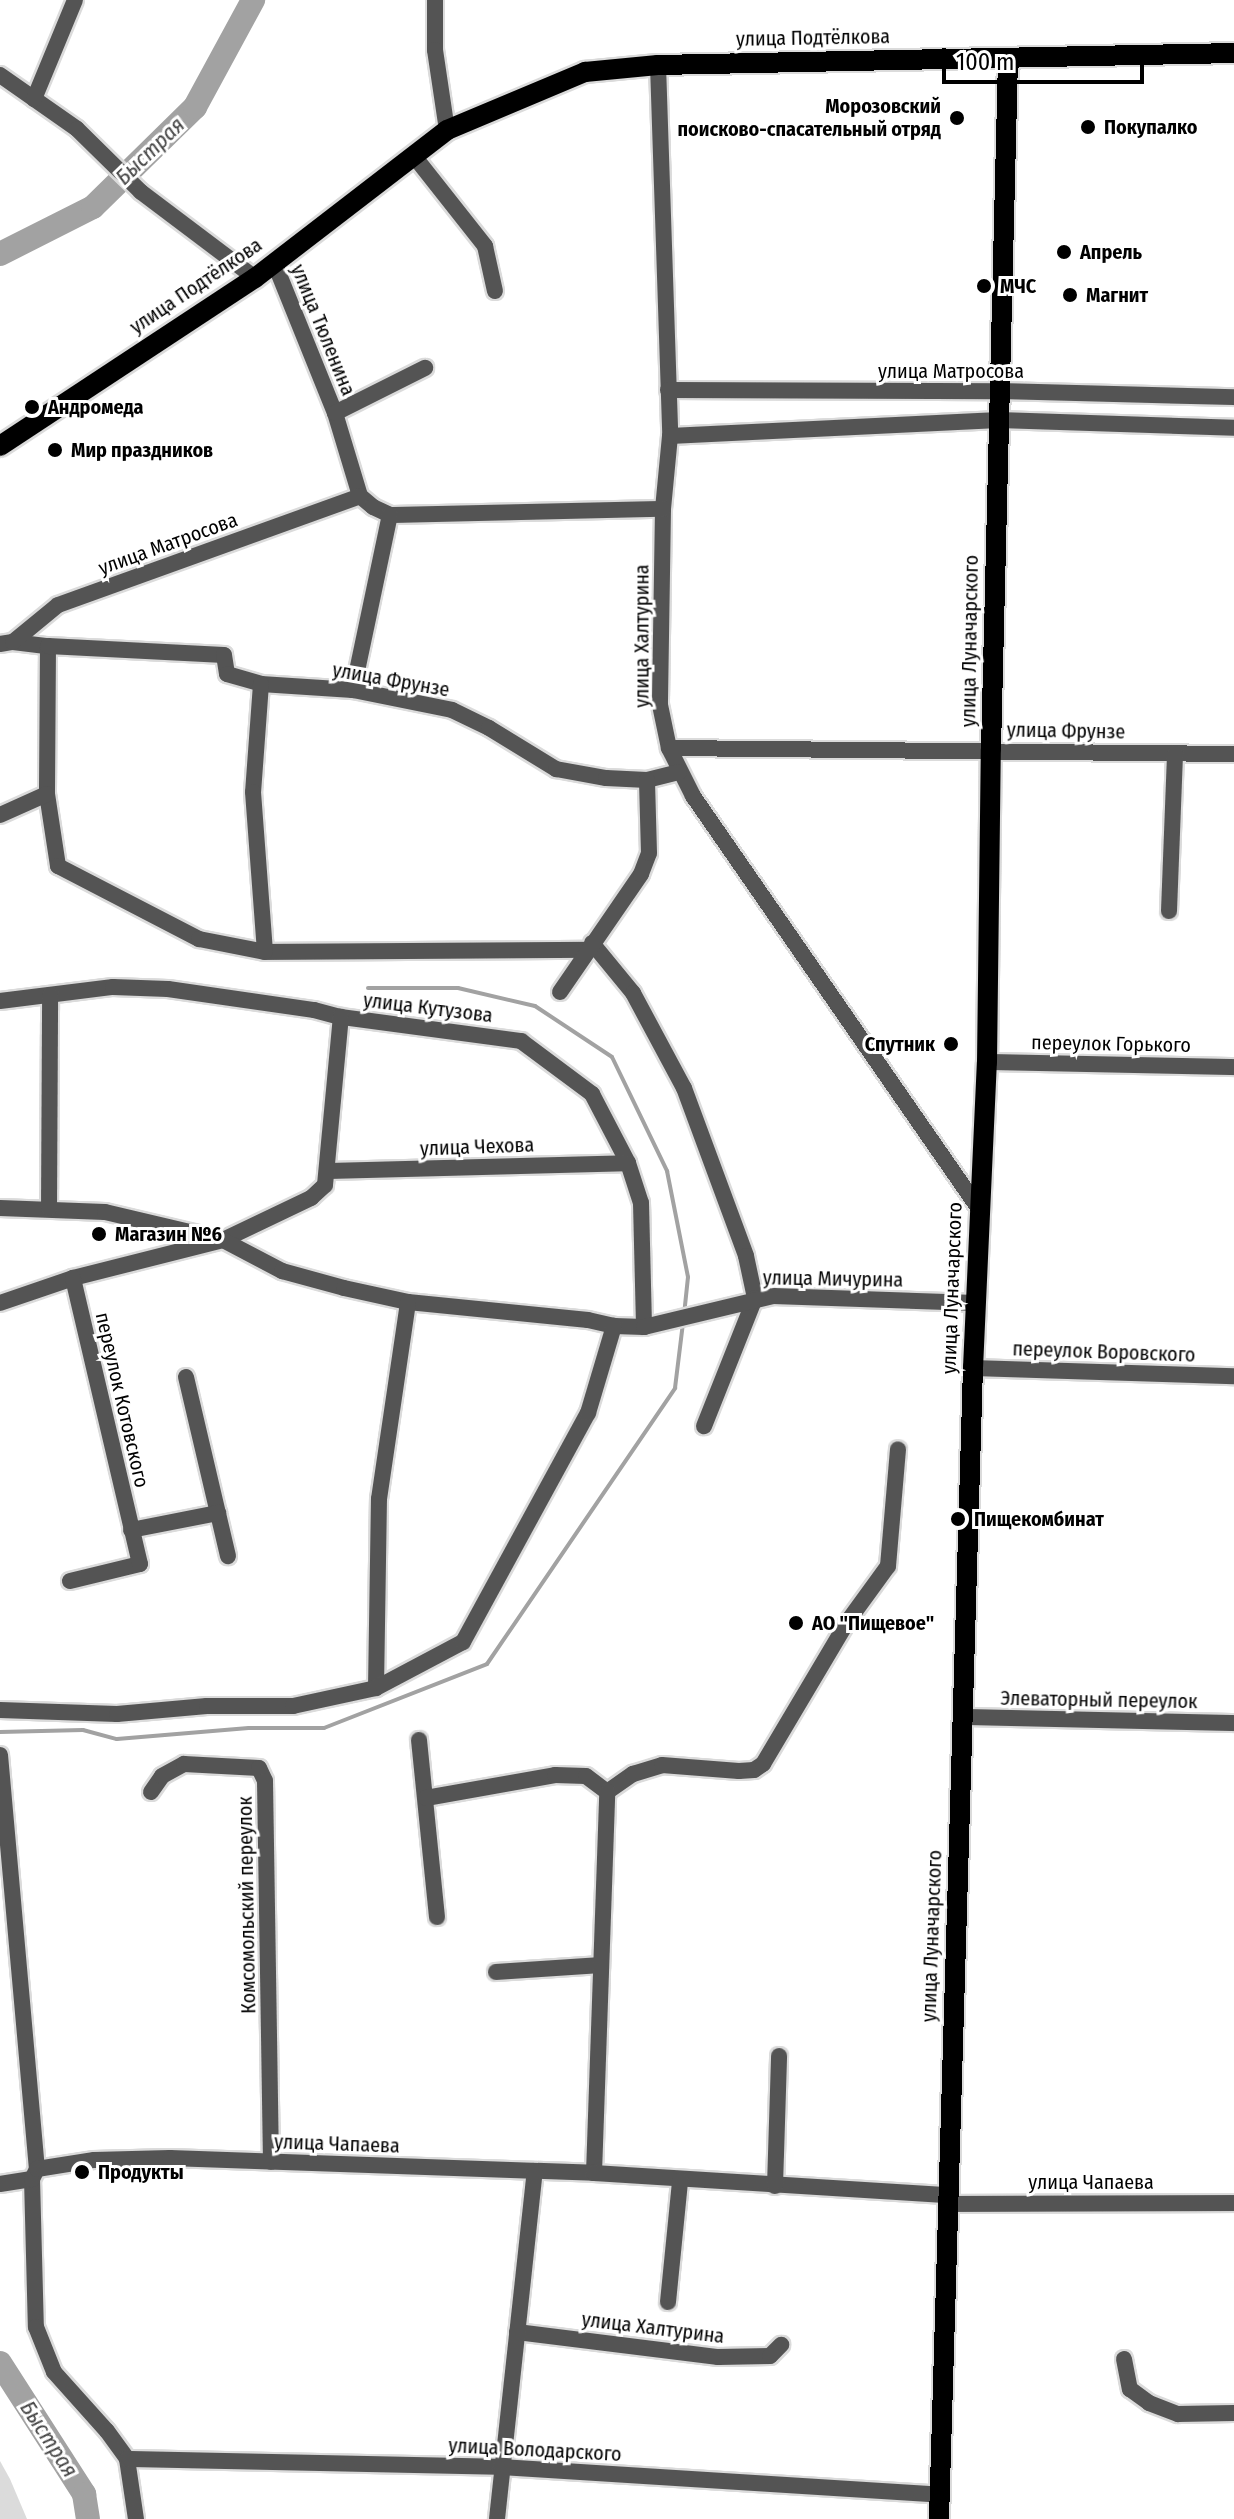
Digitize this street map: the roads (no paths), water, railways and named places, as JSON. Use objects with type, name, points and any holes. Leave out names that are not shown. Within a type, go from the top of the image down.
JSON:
[{"type":"main road","name":"улица Подтёлкова","points":[[0,446],[255,278],[447,130],[585,72],[658,65],[1234,53]]},
{"type":"main road","name":"улица Луначарского","points":[[939,2519],[973,1368],[987,1062],[991,749],[1008,59]]},
{"type":"street","points":[[34,99],[75,0]]},
{"type":"street","points":[[435,0],[435,50],[447,130]]},
{"type":"street","name":"улица Халтурина","points":[[658,65],[670,436],[663,509],[660,705],[669,748],[679,772],[979,1209]]},
{"type":"street","points":[[0,75],[77,129],[141,192],[255,278]]},
{"type":"street","points":[[414,156],[485,246],[495,291]]},
{"type":"street","name":"улица Тюленина","points":[[274,262],[335,413],[360,496]]},
{"type":"street","name":"улица Тюленина","points":[[335,413],[425,368]]},
{"type":"street","name":"улица Матросова","points":[[668,390],[1000,391],[1234,397]]},
{"type":"street","points":[[670,436],[999,420],[1234,428]]},
{"type":"street","points":[[360,496],[390,515],[663,509]]},
{"type":"street","name":"улица Матросова","points":[[6,643],[58,605],[360,496]]},
{"type":"street","points":[[353,690],[390,515]]},
{"type":"street","points":[[6,643],[48,646],[47,794],[58,866],[199,939],[265,952],[589,947],[633,993],[684,1088],[746,1256],[755,1298],[704,1426]]},
{"type":"street","name":"улица Фрунзе","points":[[48,646],[224,655],[227,674],[261,684],[353,690],[452,710],[489,728],[556,769],[606,778],[647,780],[679,772]]},
{"type":"street","points":[[261,684],[253,792],[265,952]]},
{"type":"street","name":"улица Фрунзе","points":[[669,748],[991,749],[1234,754]]},
{"type":"street","points":[[1169,911],[1175,753]]},
{"type":"street","points":[[560,992],[641,874],[649,853],[647,780]]},
{"type":"street","points":[[0,815],[47,794]]},
{"type":"street","name":"улица Кутузова","points":[[0,1001],[113,987],[168,989],[314,1010],[341,1017],[521,1041],[592,1094],[628,1163],[641,1203],[644,1327]]},
{"type":"street","points":[[49,1208],[50,995]]},
{"type":"street","points":[[0,1303],[73,1278],[223,1240],[311,1198],[325,1185],[341,1017]]},
{"type":"street","name":"переулок Горького","points":[[987,1062],[1234,1067]]},
{"type":"street","name":"улица Чехова","points":[[327,1171],[628,1163]]},
{"type":"street","points":[[0,1208],[105,1212],[223,1240]]},
{"type":"street","name":"улица Мичурина","points":[[223,1240],[282,1271],[408,1302],[588,1320],[614,1326],[644,1327],[755,1298],[976,1303]]},
{"type":"street","name":"переулок Котовского","points":[[70,1581],[140,1564],[73,1278]]},
{"type":"street","points":[[376,1688],[379,1499],[408,1302]]},
{"type":"street","points":[[0,1710],[117,1714],[207,1706],[293,1706],[376,1688],[463,1642],[588,1413],[614,1326]]},
{"type":"street","name":"переулок Воровского","points":[[973,1368],[1234,1376]]},
{"type":"street","points":[[186,1377],[228,1556]]},
{"type":"street","points":[[607,1792],[633,1774],[662,1765],[739,1771],[754,1770],[763,1764],[848,1621],[888,1566],[898,1449]]},
{"type":"street","points":[[131,1530],[218,1513]]},
{"type":"street","name":"Элеваторный переулок","points":[[964,1717],[1234,1723]]},
{"type":"street","points":[[419,1740],[437,1917]]},
{"type":"street","points":[[0,1755],[35,2174],[36,2327],[54,2372],[107,2431],[127,2459],[136,2519]]},
{"type":"street","name":"Комсомольский переулок","points":[[151,1792],[162,1776],[184,1764],[259,1768],[265,1781],[271,2162]]},
{"type":"street","points":[[426,1798],[555,1775],[586,1776],[607,1792]]},
{"type":"street","points":[[594,2173],[607,1792]]},
{"type":"street","points":[[496,1972],[601,1965]]},
{"type":"street","points":[[775,2186],[779,2056]]},
{"type":"street","name":"улица Чапаева","points":[[0,2184],[94,2160],[170,2158],[594,2173],[948,2200],[1234,2203]]},
{"type":"street","points":[[497,2519],[535,2171]]},
{"type":"street","points":[[668,2302],[680,2181]]},
{"type":"street","name":"улица Халтурина","points":[[517,2332],[718,2357],[770,2356],[781,2345]]},
{"type":"street","points":[[1124,2359],[1130,2389],[1149,2403],[1178,2414],[1234,2413]]},
{"type":"street","name":"улица Володарского","points":[[127,2459],[501,2467],[941,2495]]},
{"type":"waterway","name":"Быстрая","points":[[0,254],[93,207],[195,107],[253,0]]},
{"type":"waterway","points":[[368,988],[458,988],[535,1006],[612,1057],[667,1171],[688,1277],[684,1315]]},
{"type":"waterway","points":[[0,1732],[83,1730],[117,1739],[249,1728],[324,1728],[487,1664],[675,1388],[683,1323]]},
{"type":"waterway","name":"Быстрая","points":[[0,2363],[84,2494],[88,2519]]},
{"type":"place","name":"Морозовский поисково-спасательный отряд","points":[[957,118]]},
{"type":"place","name":"Покупалко","points":[[1088,127]]},
{"type":"place","name":"Апрель","points":[[1064,252]]},
{"type":"place","name":"МЧС","points":[[984,286]]},
{"type":"place","name":"Магнит","points":[[1070,295]]},
{"type":"place","name":"Андромеда","points":[[32,407]]},
{"type":"place","name":"Мир праздников","points":[[55,450]]},
{"type":"place","name":"Спутник","points":[[951,1044]]},
{"type":"place","name":"Магазин №6","points":[[99,1234]]},
{"type":"place","name":"Пищекомбинат","points":[[958,1519]]},
{"type":"place","name":"АО \"Пищевое\"","points":[[796,1623]]},
{"type":"place","name":"Продукты","points":[[82,2172]]}]
